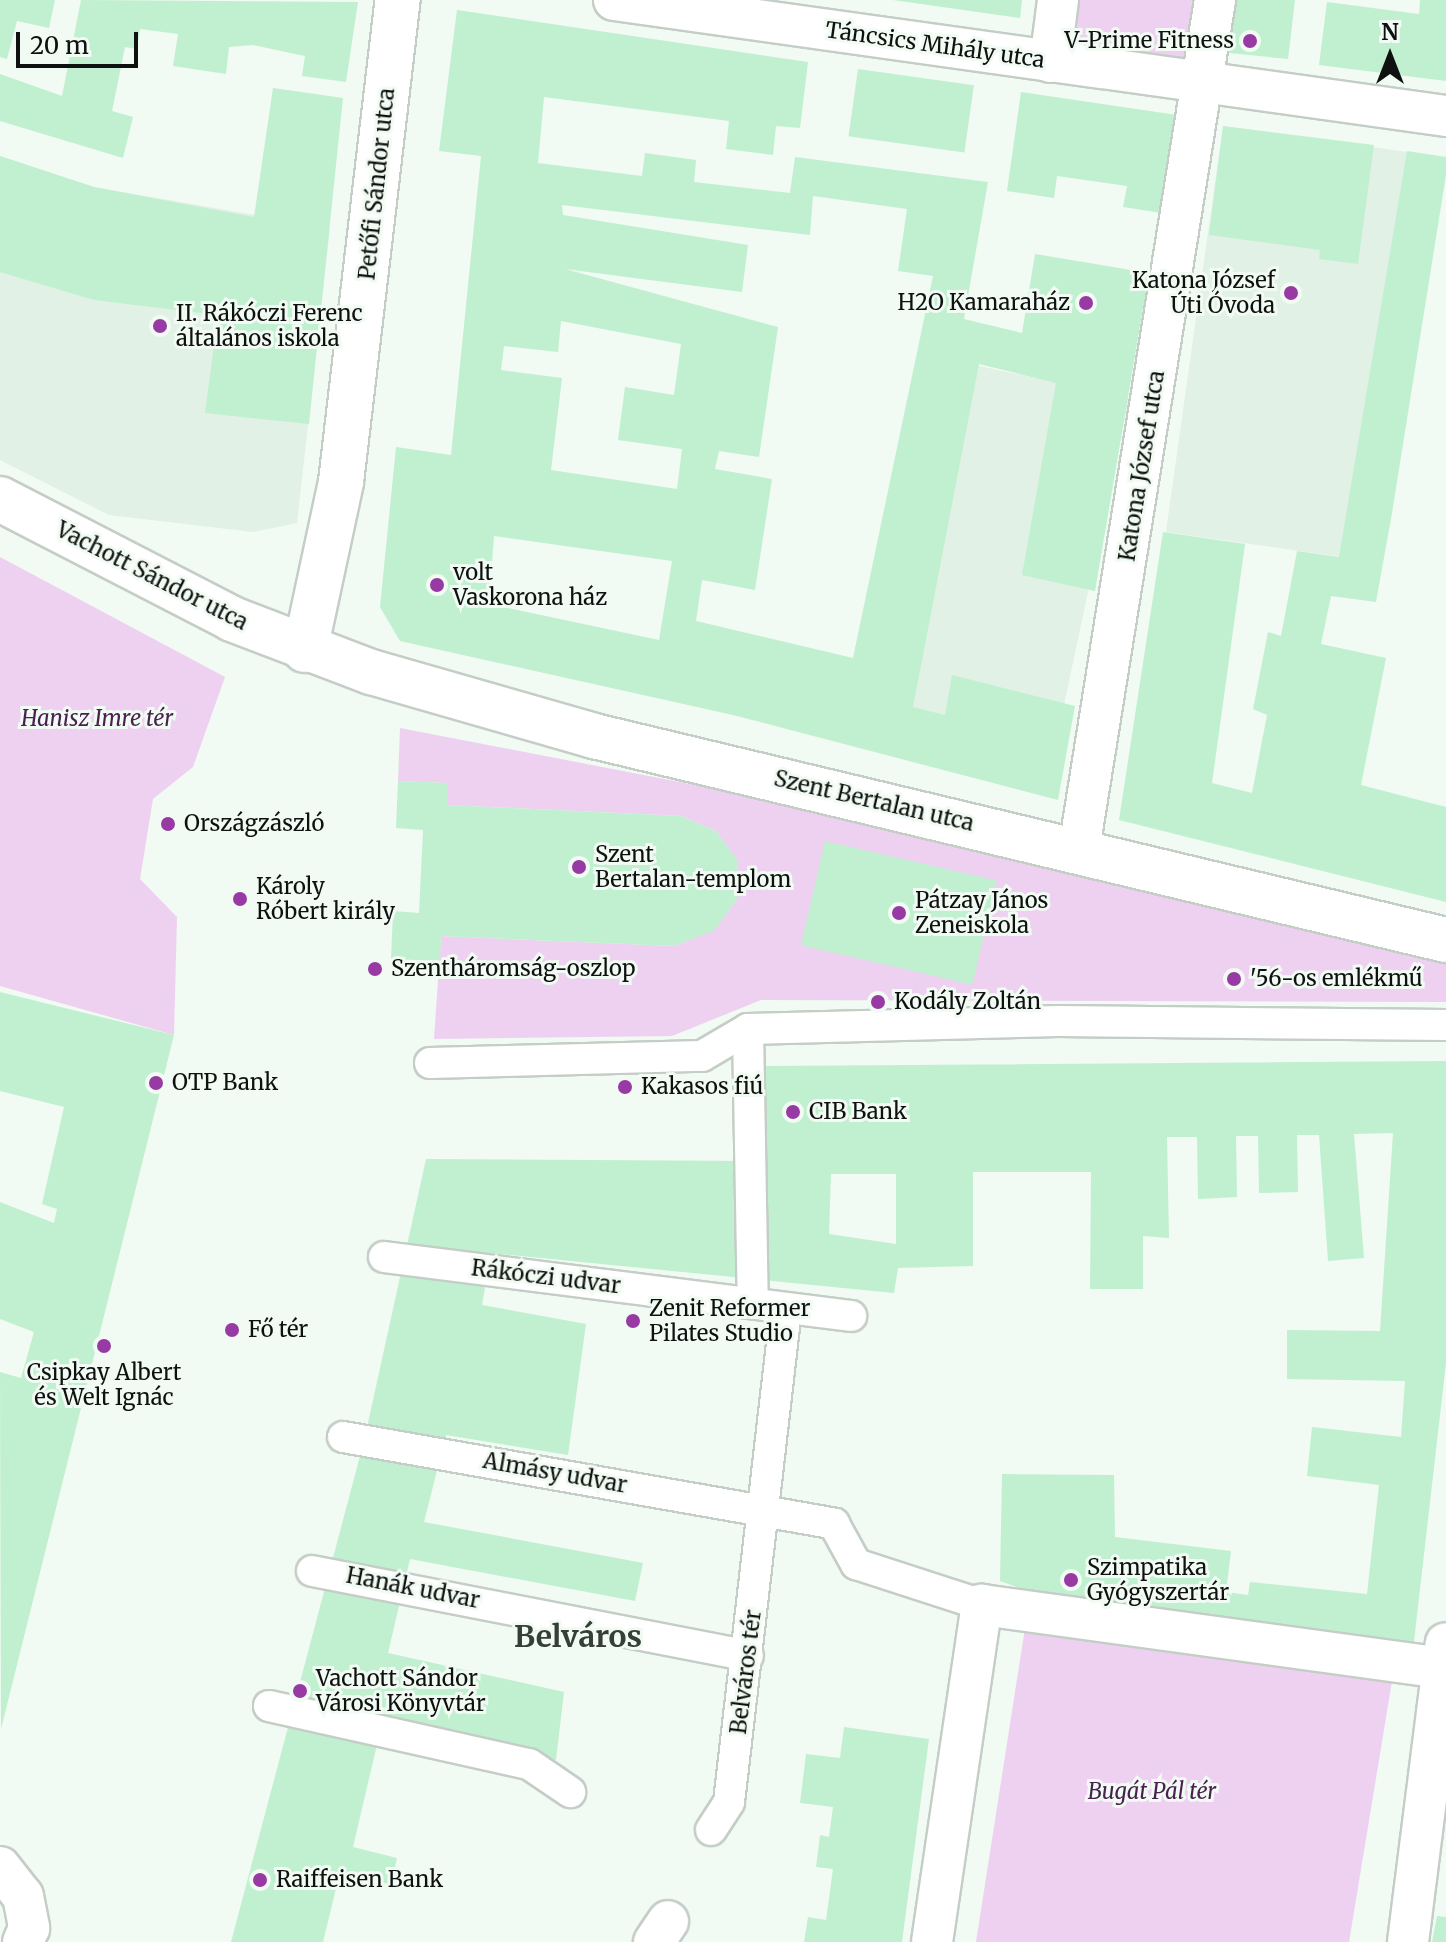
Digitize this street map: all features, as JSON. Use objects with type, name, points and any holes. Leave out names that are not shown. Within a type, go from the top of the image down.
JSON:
[{"type":"main road","name":"Petőfi Sándor utca","points":[[305,650],[341,482],[398,0]]},
{"type":"main road","name":"Vachott Sándor utca","points":[[0,499],[305,650]]},
{"type":"main road","name":"Szent Bertalan utca","points":[[305,650],[594,736],[1079,849],[1446,940]]},
{"type":"street","name":"Táncsics Mihály utca","points":[[614,0],[1446,116]]},
{"type":"street","points":[[1050,62],[1058,0]]},
{"type":"street","name":"Katona József utca","points":[[1079,849],[1215,0]]},
{"type":"street","points":[[430,1063],[702,1056],[748,1029],[1058,1021],[1446,1025]]},
{"type":"street","points":[[748,1029],[753,1303]]},
{"type":"street","name":"Rákóczi udvar","points":[[384,1257],[851,1316]]},
{"type":"street","name":"Belváros tér","points":[[711,1830],[729,1802],[767,1510],[786,1308]]},
{"type":"street","name":"Almásy udvar","points":[[343,1437],[767,1510]]},
{"type":"street","points":[[767,1510],[834,1524],[856,1564],[982,1605],[1444,1656],[1431,1877],[1408,1942]]},
{"type":"street","name":"Hanák udvar","points":[[312,1571],[748,1656]]},
{"type":"street","points":[[932,1942],[982,1605]]},
{"type":"street","points":[[269,1706],[529,1764],[570,1792]]},
{"type":"street","points":[[0,1867],[23,1896],[26,1935]]},
{"type":"shaded area","name":"Katona József Úti Óvoda","points":[[1223,126],[1407,152],[1350,558],[1166,532]]},
{"type":"shaded area","name":"II. Rákóczi Ferenc általános iskola","points":[[0,156],[94,187],[330,228],[297,523],[253,532],[109,515],[0,460]]},
{"type":"shaded area","points":[[918,353],[1129,398],[1047,786],[835,741]]},
{"type":"green space","points":[[1058,0],[1215,0],[1203,83],[1050,62]]},
{"type":"green space","name":"Hanisz Imre tér","points":[[0,557],[225,677],[193,767],[153,799],[140,879],[177,917],[174,1035],[0,986]]},
{"type":"green space","points":[[400,728],[825,810],[1446,962],[1446,1002],[761,1000],[672,1036],[434,1039],[441,936],[674,946],[715,929],[737,899],[738,862],[716,831],[681,816],[447,805],[447,783],[398,781]]},
{"type":"green space","name":"Bugát Pál tér","points":[[1025,1628],[1394,1669],[1349,1942],[976,1942]]},
{"type":"building","points":[[0,0],[55,0],[49,28],[17,21],[7,59],[0,57]]},
{"type":"building","points":[[81,0],[358,2],[346,82],[302,76],[305,56],[253,45],[229,47],[226,74],[173,66],[178,34],[140,29],[137,49],[125,47],[112,111],[133,117],[123,158],[0,121],[0,74],[62,96]]},
{"type":"building","points":[[893,0],[1022,0],[1020,18]]},
{"type":"building","points":[[1236,0],[1295,0],[1288,59],[1229,53]]},
{"type":"building","points":[[1420,0],[1446,0],[1446,81],[1319,65],[1327,2],[1419,14]]},
{"type":"building","points":[[457,10],[808,62],[800,128],[776,126],[773,155],[726,149],[729,121],[544,97],[538,163],[642,176],[645,153],[696,160],[694,182],[790,193],[795,157],[988,182],[964,319],[1022,333],[1035,254],[1149,273],[1095,591],[1022,575],[1056,383],[979,364],[913,707],[945,715],[952,675],[1075,706],[1058,800],[733,715],[400,641],[380,607],[396,447],[451,455],[481,156],[439,151]],"holes":[[[813,196],[907,209],[898,271],[933,276],[853,658],[696,621],[702,580],[755,590],[772,479],[715,469],[719,451],[759,457],[778,327],[565,269],[742,292],[748,245],[563,215],[562,205],[810,235]],[[561,321],[681,344],[674,395],[625,387],[618,440],[682,449],[677,489],[551,470],[562,378],[501,370],[504,346],[558,352]],[[494,536],[672,561],[659,640],[489,604]]]},
{"type":"building","points":[[858,69],[974,85],[964,153],[849,136]]},
{"type":"building","points":[[273,88],[343,98],[309,424],[205,413],[218,315],[94,300],[0,272],[0,156],[94,187],[254,217]]},
{"type":"building","points":[[1021,92],[1177,115],[1162,213],[1123,207],[1127,186],[1057,176],[1054,198],[1007,191]]},
{"type":"building","points":[[1223,126],[1374,145],[1358,264],[1319,259],[1320,250],[1209,235]]},
{"type":"building","points":[[1407,151],[1446,157],[1446,175],[1392,513],[1376,602],[1331,596],[1321,644],[1386,658],[1361,785],[1446,807],[1446,902],[1119,820],[1163,532],[1245,544],[1212,783],[1252,793],[1267,715],[1253,709],[1268,632],[1281,636],[1297,551],[1339,557]]},
{"type":"building","name":"Szent Bertalan-templom","points":[[398,781],[448,783],[447,805],[681,816],[716,831],[738,861],[737,899],[715,930],[674,946],[441,936],[440,961],[391,959],[393,911],[419,913],[423,830],[396,828]]},
{"type":"building","name":"Pátzay János Zeneiskola","points":[[825,841],[996,881],[972,985],[801,945]]},
{"type":"building","points":[[0,992],[174,1035],[1,1729],[0,1372],[21,1378],[34,1332],[0,1319],[0,1202],[54,1223],[57,1209],[42,1204],[64,1107],[0,1091]]},
{"type":"building","points":[[1446,1061],[1446,1363],[1413,1650],[1050,1599],[1000,1581],[1002,1474],[1114,1475],[1115,1537],[1231,1551],[1226,1592],[1248,1595],[1250,1582],[1367,1594],[1379,1485],[1307,1476],[1312,1427],[1401,1437],[1405,1381],[1287,1379],[1287,1330],[1380,1331],[1393,1133],[1354,1134],[1364,1258],[1328,1261],[1319,1135],[1297,1135],[1298,1192],[1259,1193],[1258,1136],[1236,1136],[1237,1197],[1198,1199],[1197,1137],[1167,1137],[1169,1238],[1143,1236],[1143,1289],[1090,1289],[1091,1172],[973,1172],[973,1266],[898,1268],[894,1293],[491,1253],[482,1305],[586,1324],[568,1455],[446,1435],[424,1522],[643,1563],[635,1601],[410,1559],[388,1653],[564,1692],[556,1760],[383,1719],[353,1847],[397,1858],[391,1885],[340,1872],[323,1942],[231,1942],[364,1441],[426,1159],[749,1161],[764,1118],[765,1066]],"holes":[[[831,1174],[896,1174],[896,1244],[829,1234]]]},
{"type":"building","points":[[844,1727],[929,1739],[902,1942],[804,1942],[808,1917],[826,1920],[833,1869],[816,1867],[820,1835],[829,1837],[833,1807],[800,1803],[806,1754],[840,1758]]},
{"type":"building","points":[[1437,1916],[1446,1917],[1446,1942],[1432,1942]]},
{"type":"place","name":"V-Prime Fitness","points":[[1250,41]]},
{"type":"place","name":"Katona József Úti Óvoda","points":[[1291,293]]},
{"type":"place","name":"H2O Kamaraház","points":[[1086,303]]},
{"type":"place","name":"II. Rákóczi Ferenc általános iskola","points":[[160,326]]},
{"type":"place","name":"volt Vaskorona ház","points":[[437,585]]},
{"type":"place","name":"Országzászló","points":[[168,824]]},
{"type":"place","name":"Szent Bertalan-templom","points":[[579,867]]},
{"type":"place","name":"Károly Róbert király","points":[[240,899]]},
{"type":"place","name":"Pátzay János Zeneiskola","points":[[899,913]]},
{"type":"place","name":"Szentháromság-oszlop","points":[[375,969]]},
{"type":"place","name":"'56-os emlékmű","points":[[1234,979]]},
{"type":"place","name":"Kodály Zoltán","points":[[878,1002]]},
{"type":"place","name":"OTP Bank","points":[[156,1083]]},
{"type":"place","name":"Kakasos fiú","points":[[625,1087]]},
{"type":"place","name":"CIB Bank","points":[[793,1112]]},
{"type":"place","name":"Zenit Reformer Pilates Studio","points":[[633,1321]]},
{"type":"place","name":"Fő tér","points":[[232,1330]]},
{"type":"place","name":"Csipkay Albert és Welt Ignác","points":[[104,1346]]},
{"type":"place","name":"Szimpatika Gyógyszertár","points":[[1071,1580]]},
{"type":"place","name":"Vachott Sándor Városi Könyvtár","points":[[300,1691]]},
{"type":"place","name":"Raiffeisen Bank","points":[[260,1880]]},
{"type":"district","name":"Belváros","points":[[578,1636]]}]
